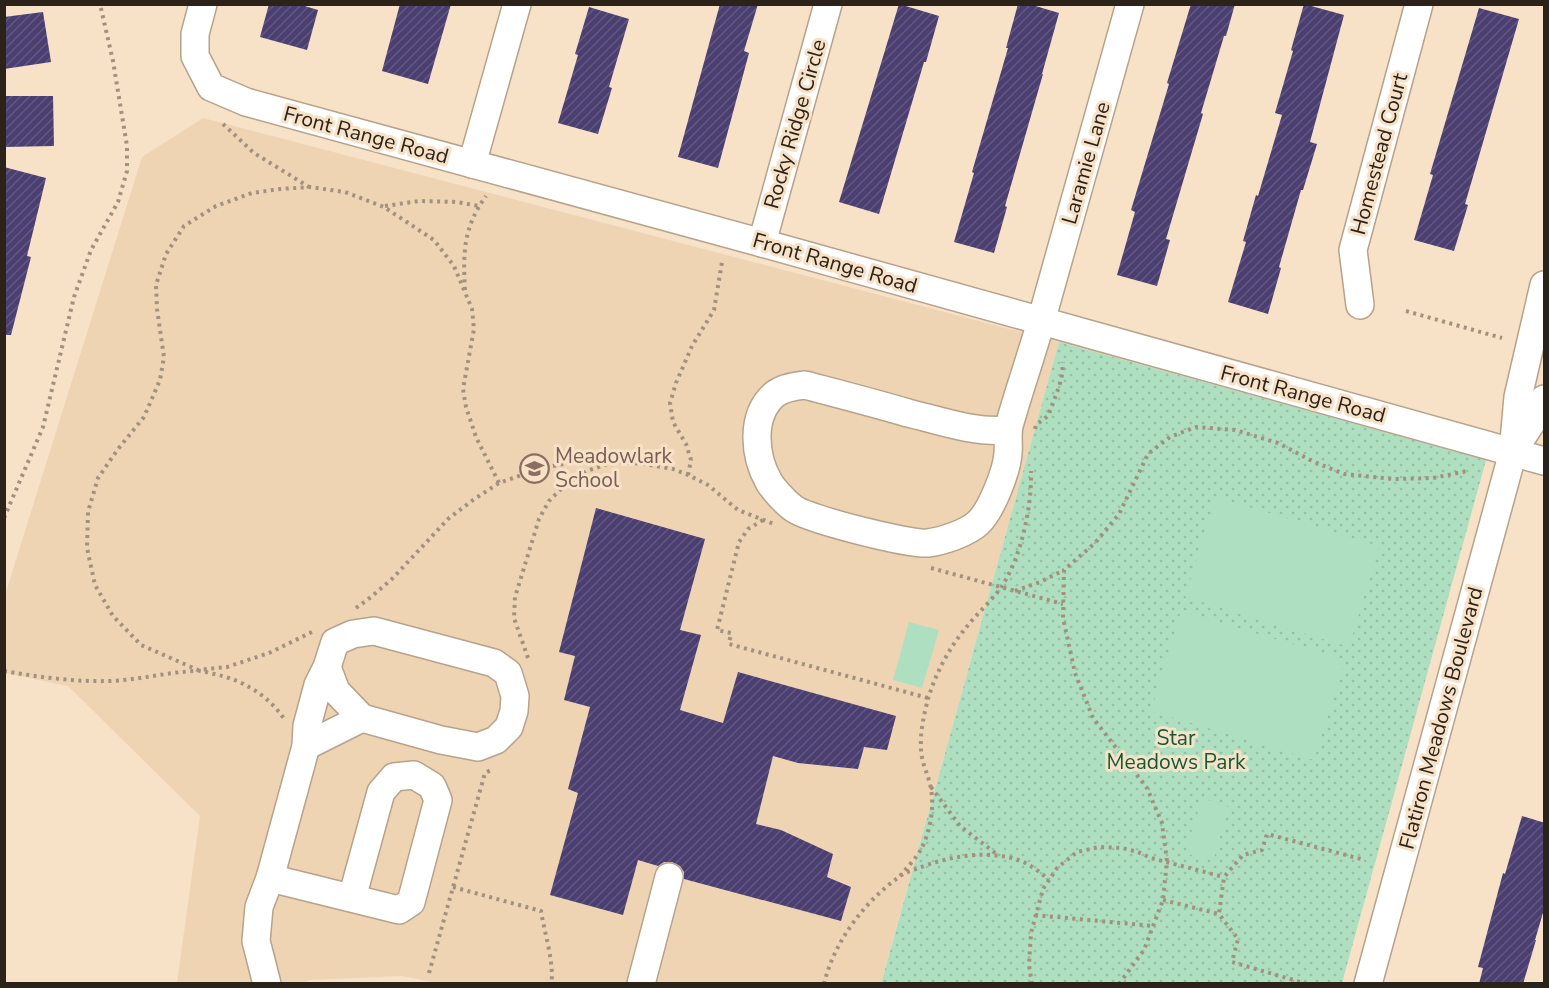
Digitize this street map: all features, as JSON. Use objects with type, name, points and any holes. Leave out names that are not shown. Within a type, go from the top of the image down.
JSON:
[{"type":"street","name":"Front Range Road","points":[[203,4],[195,34],[195,56],[211,87],[246,102],[1545,460]]},
{"type":"street","points":[[472,164],[517,4]]},
{"type":"street","name":"Rocky Ridge Circle","points":[[762,243],[828,4]]},
{"type":"street","name":"Laramie Lane","points":[[1021,433],[976,429],[939,421],[805,385],[776,393],[762,409],[757,432],[759,456],[769,482],[794,510],[828,522],[912,542],[927,543],[946,539],[979,522],[997,494],[1008,456],[1021,433],[1042,321],[1130,4]]},
{"type":"street","name":"Homestead Court","points":[[1360,305],[1353,250],[1419,4]]},
{"type":"street","name":"Flatiron Meadows Boulevard","points":[[1368,984],[1513,452],[1518,397],[1545,285]]},
{"type":"street","name":"Flatiron Meadows Boulevard","points":[[1513,452],[1545,399]]},
{"type":"street","points":[[267,984],[256,941],[259,907],[270,878],[306,746],[307,726],[318,685],[335,642],[354,634],[374,631],[494,663],[508,673],[515,696],[514,711],[509,727],[496,740],[478,747],[441,740],[362,718],[336,691],[327,667]]},
{"type":"street","points":[[306,746],[362,718]]},
{"type":"street","points":[[270,878],[399,910],[411,902],[438,800],[432,786],[414,775],[394,777],[381,792],[352,898]]},
{"type":"street","points":[[641,984],[669,877]]},
{"type":"path","points":[[4,518],[43,427],[77,288],[91,250],[118,202],[127,171],[127,146],[100,4]]},
{"type":"path","points":[[223,124],[254,153],[310,187]]},
{"type":"path","points":[[287,723],[277,709],[257,691],[230,677],[198,670],[141,645],[113,616],[95,585],[87,548],[88,512],[98,478],[144,417],[160,380],[164,357],[156,285],[166,254],[184,226],[216,206],[252,193],[310,187],[345,192],[384,207],[434,240],[454,266],[472,309],[474,329],[463,389],[466,407],[476,437],[499,483]]},
{"type":"path","points":[[466,293],[464,257],[467,232],[486,196]]},
{"type":"path","points":[[384,207],[419,201],[457,202],[479,206]]},
{"type":"path","points":[[688,475],[691,460],[686,444],[673,422],[670,402],[692,346],[714,310],[722,262]]},
{"type":"path","points":[[1406,311],[1502,338]]},
{"type":"path","points":[[1021,433],[1036,426],[1048,416],[1059,387],[1063,362]]},
{"type":"path","points":[[1015,591],[1064,570],[1095,543],[1119,514],[1148,454],[1170,437],[1196,427],[1235,430],[1278,443],[1312,461],[1344,474],[1394,479],[1432,478],[1467,471]]},
{"type":"path","points":[[351,611],[392,579],[448,519],[473,500],[499,483],[541,468],[587,460],[644,464],[673,469],[708,486],[738,510],[784,527]]},
{"type":"path","points":[[824,984],[837,948],[852,924],[874,898],[900,876],[920,851],[928,831],[932,810],[931,786],[921,748],[928,698],[944,660],[962,632],[1000,588],[1019,547],[1027,521],[1032,487],[1029,464]]},
{"type":"path","points":[[763,520],[748,530],[739,542],[717,630],[731,633],[729,644],[928,698]]},
{"type":"path","points":[[924,566],[1063,604]]},
{"type":"path","points":[[1064,570],[1063,618],[1075,674],[1093,718],[1147,788],[1162,823],[1167,861],[1163,900],[1144,950],[1119,984]]},
{"type":"path","points":[[4,671],[81,681],[141,679],[227,667],[269,653],[316,631]]},
{"type":"path","points":[[931,786],[960,826],[1000,856]]},
{"type":"path","points":[[1219,914],[1224,877],[1243,855],[1263,850],[1267,834],[1361,859]]},
{"type":"path","points":[[1032,984],[1029,965],[1031,933],[1043,889],[1057,868],[1077,852],[1099,847],[1122,848],[1224,877]]},
{"type":"path","points":[[900,876],[949,859],[1000,856],[1019,860],[1035,868],[1049,880]]},
{"type":"path","points":[[453,887],[541,911],[549,954],[551,984]]},
{"type":"path","points":[[1163,900],[1219,914],[1238,939],[1232,962],[1307,984]]},
{"type":"path","points":[[1035,915],[1153,926]]},
{"type":"path","points":[[1186,984],[1193,984]]},
{"type":"shaded area","name":"Meadowlark School","points":[[203,118],[1059,342],[881,983],[442,984],[402,976],[310,980],[299,984],[177,983],[200,816],[68,686],[5,673],[5,595],[142,157]]},
{"type":"green space","name":"Star Meadows Park","points":[[1059,342],[1486,460],[1342,983],[881,984]]},
{"type":"green space","points":[[1216,497],[1379,546],[1349,647],[1185,597]]},
{"type":"green space","points":[[1181,611],[1345,660],[1314,760],[1151,711]]},
{"type":"green space","points":[[909,622],[939,630],[922,688],[893,680]]},
{"type":"green space","points":[[1202,798],[1229,807],[1213,861],[1185,853]]},
{"type":"building","points":[[269,4],[298,4],[318,10],[307,50],[260,37]]},
{"type":"building","points":[[400,4],[451,4],[428,84],[382,71]]},
{"type":"building","points":[[720,4],[758,4],[744,51],[749,53],[718,168],[678,157]]},
{"type":"building","points":[[899,4],[939,16],[879,214],[839,202]]},
{"type":"building","points":[[1018,4],[1029,4],[1059,13],[994,253],[954,242]]},
{"type":"building","points":[[1191,4],[1235,4],[1201,113],[1203,114],[1166,239],[1170,240],[1157,286],[1117,275],[1135,212],[1131,210]]},
{"type":"building","points":[[1304,4],[1344,15],[1310,142],[1317,144],[1303,190],[1301,190],[1268,314],[1228,302],[1246,242],[1243,241],[1256,195],[1258,196],[1282,115],[1275,113]]},
{"type":"building","points":[[589,7],[629,19],[598,134],[558,123]]},
{"type":"building","points":[[1479,8],[1519,19],[1465,204],[1468,205],[1454,251],[1414,240],[1433,175],[1430,174]]},
{"type":"building","points":[[43,12],[51,62],[4,69],[4,17]]},
{"type":"building","points":[[4,96],[53,96],[54,146],[4,147]]},
{"type":"building","points":[[4,167],[46,178],[27,256],[31,257],[11,335],[4,335]]},
{"type":"building","points":[[596,508],[705,539],[680,630],[701,635],[680,710],[723,723],[738,672],[896,716],[887,750],[864,747],[858,769],[798,763],[773,756],[756,824],[781,830],[833,854],[827,877],[851,887],[841,921],[684,879],[684,872],[680,866],[672,862],[664,862],[658,866],[638,860],[623,915],[550,895],[578,793],[568,789],[590,707],[564,700],[575,656],[559,652]]},
{"type":"building","points":[[1522,816],[1545,823],[1545,906],[1523,984],[1479,984],[1483,968],[1478,967],[1503,873],[1505,874]]},
{"type":"place","name":"Meadowlark School","points":[[534,468]]}]
